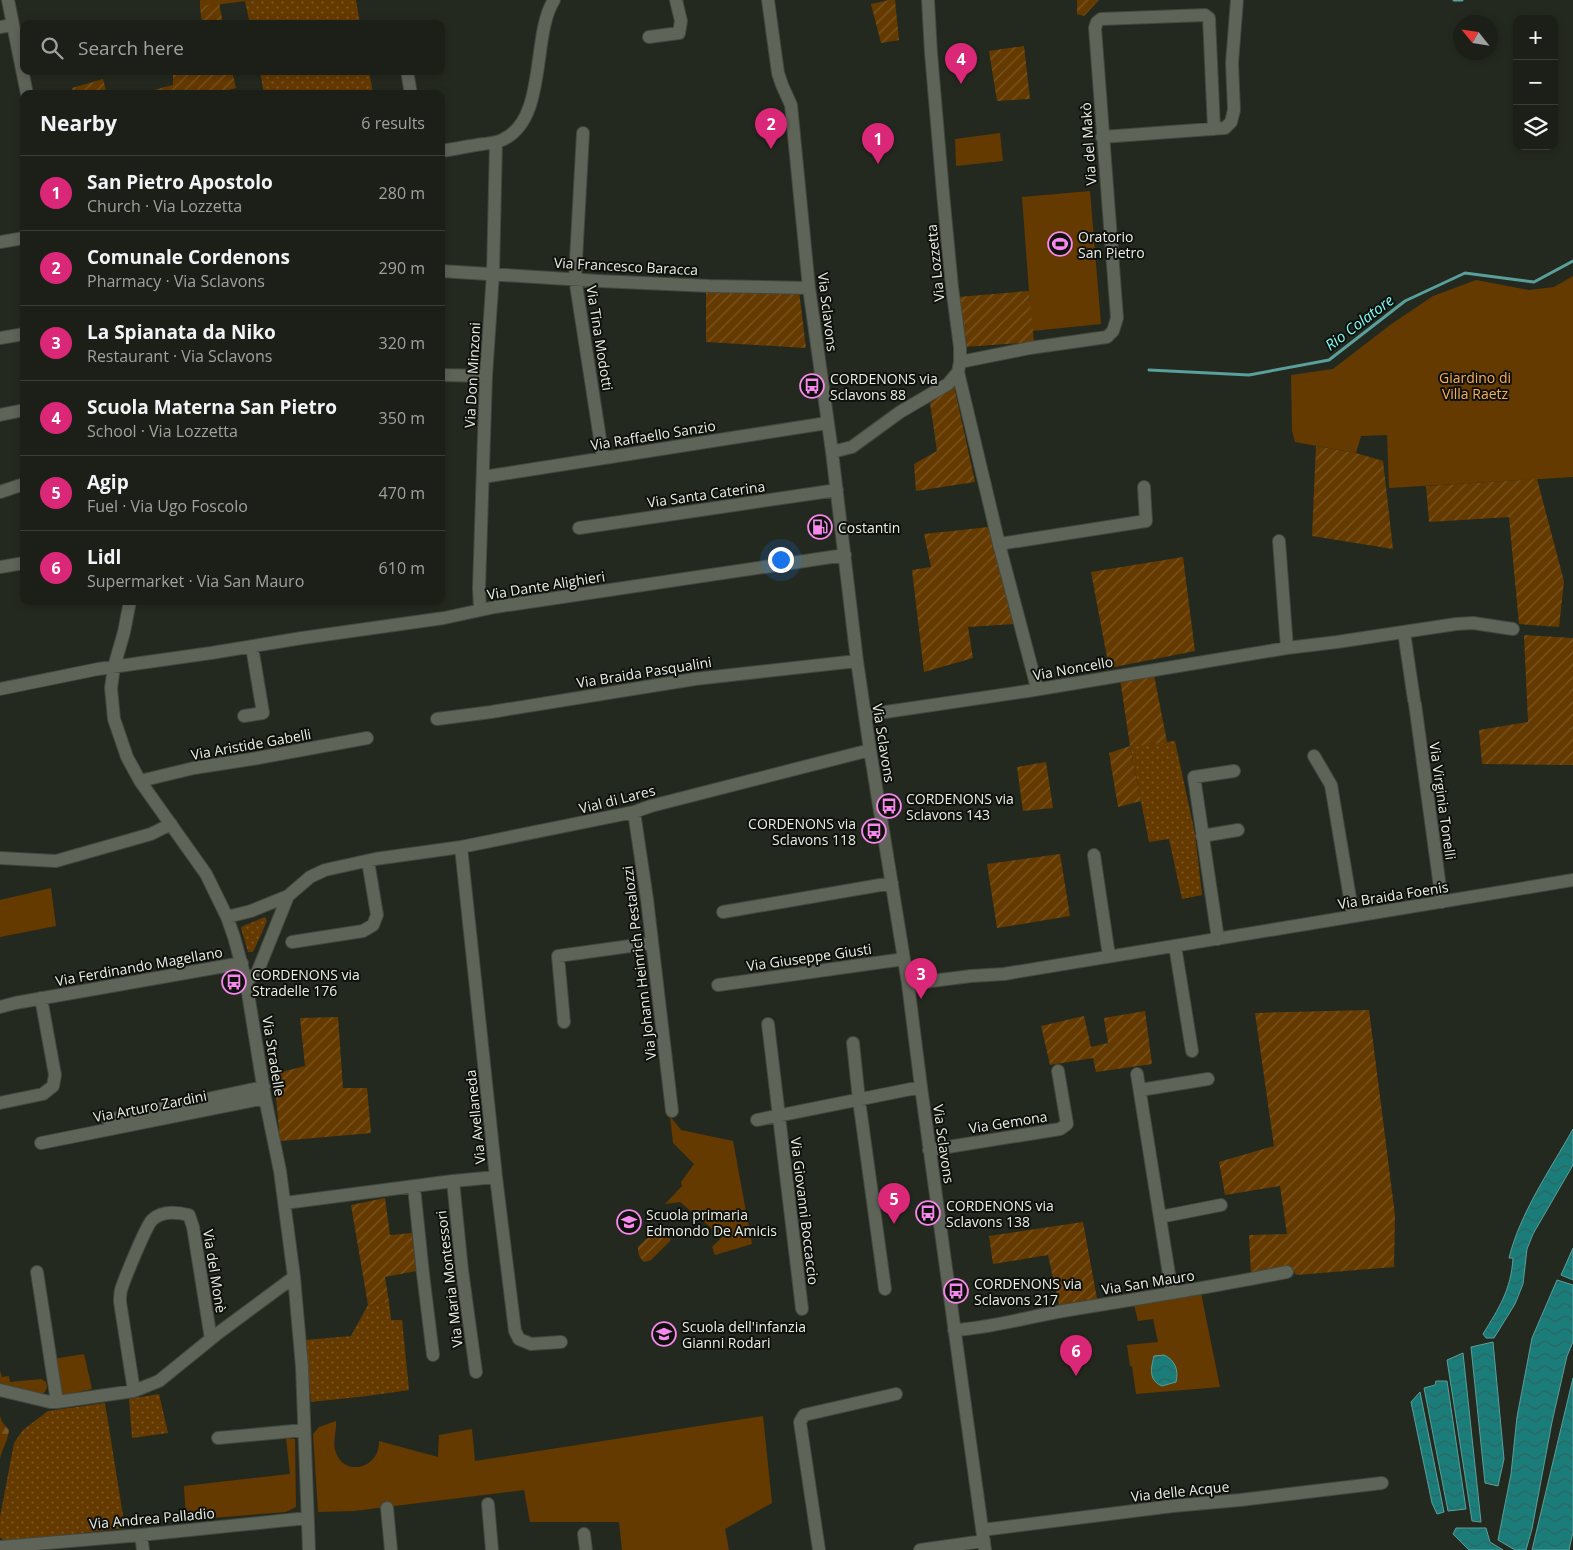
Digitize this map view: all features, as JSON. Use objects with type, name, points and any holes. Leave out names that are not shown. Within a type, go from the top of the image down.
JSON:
[{"type":"street","points":[[8,0],[6,26],[20,69]]},
{"type":"street","points":[[445,150],[503,140],[513,133],[522,121],[534,94],[547,14],[554,0]]},
{"type":"street","points":[[650,37],[680,33],[681,21],[676,0]]},
{"type":"street","name":"Via Sclavons","points":[[768,0],[778,73],[791,106],[809,288],[837,490],[857,661],[908,984],[920,1087],[983,1540]]},
{"type":"street","name":"Via Lozzetta","points":[[928,0],[943,194],[960,347],[959,367],[999,544],[1037,688]]},
{"type":"street","points":[[1102,136],[1214,129],[1228,126],[1234,110],[1232,63],[1237,0]]},
{"type":"street","name":"Via del Makò","points":[[959,367],[1030,348],[1107,337],[1113,331],[1117,318],[1095,28],[1101,18],[1205,15],[1209,18],[1214,129]]},
{"type":"street","points":[[22,75],[27,90]]},
{"type":"street","points":[[408,75],[410,90]]},
{"type":"street","name":"Via Tina Modotti","points":[[583,133],[575,278],[603,458]]},
{"type":"street","name":"Via Don Minzoni","points":[[480,610],[479,588],[486,376],[493,273],[496,142]]},
{"type":"street","points":[[0,242],[20,239]]},
{"type":"street","name":"Via Francesco Baracca","points":[[445,271],[719,286],[809,288]]},
{"type":"street","points":[[0,338],[20,335]]},
{"type":"street","points":[[832,452],[852,447],[900,412],[948,384],[959,367]]},
{"type":"street","points":[[445,375],[486,376]]},
{"type":"street","points":[[0,415],[20,411]]},
{"type":"street","name":"Via Raffaello Sanzio","points":[[483,477],[828,423]]},
{"type":"street","points":[[0,492],[20,485]]},
{"type":"street","points":[[999,544],[1146,521],[1144,487]]},
{"type":"street","name":"Via Santa Caterina","points":[[579,528],[837,490]]},
{"type":"street","points":[[1280,541],[1287,648]]},
{"type":"street","name":"Via Dante Alighieri","points":[[0,689],[98,669],[444,618],[495,607],[845,555]]},
{"type":"street","points":[[0,567],[20,564]]},
{"type":"street","name":"Via Stradelle","points":[[129,605],[114,667],[111,688],[114,719],[127,757],[140,781],[206,874],[227,917],[246,981],[280,1171],[294,1277],[302,1367],[308,1550]]},
{"type":"street","name":"Via Noncello","points":[[865,714],[1287,648],[1404,632],[1473,623],[1513,629]]},
{"type":"street","name":"Via Virginia Tonelli","points":[[1404,632],[1442,902]]},
{"type":"street","points":[[244,716],[263,713],[252,647]]},
{"type":"street","name":"Via Braida Pasqualini","points":[[436,719],[695,679],[857,661]]},
{"type":"street","name":"Via Aristide Gabelli","points":[[140,781],[194,768],[367,738]]},
{"type":"street","name":"Vial di Lares","points":[[227,917],[251,911],[288,896],[310,877],[325,870],[368,861],[461,847],[634,812],[870,750]]},
{"type":"street","points":[[1314,756],[1331,785],[1353,916]]},
{"type":"street","points":[[1218,939],[1194,777],[1234,771]]},
{"type":"street","name":"Via Johann Heinrich Pestalozzi","points":[[634,812],[647,899],[672,1111]]},
{"type":"street","points":[[0,858],[56,861],[151,834],[171,824]]},
{"type":"street","points":[[1202,836],[1238,830]]},
{"type":"street","name":"Via Avellaneda","points":[[461,847],[496,1177],[515,1331],[519,1340],[531,1344],[560,1342]]},
{"type":"street","points":[[1094,855],[1108,956]]},
{"type":"street","points":[[292,942],[363,931],[374,925],[377,915],[368,861]]},
{"type":"street","name":"Via Braida Foenis","points":[[908,984],[1004,974],[1573,880]]},
{"type":"street","points":[[723,912],[892,883]]},
{"type":"street","name":"Vial di Lares","points":[[246,981],[257,974],[288,896]]},
{"type":"street","points":[[564,1022],[558,956],[652,943]]},
{"type":"street","points":[[1175,946],[1192,1052]]},
{"type":"street","name":"Via Giuseppe Giusti","points":[[718,985],[904,959]]},
{"type":"street","name":"Via Ferdinando Magellano","points":[[0,1007],[41,998],[242,963]]},
{"type":"street","name":"Via Ferdinando Magellano","points":[[0,1103],[43,1094],[53,1086],[55,1075],[41,998]]},
{"type":"street","name":"Via Giovanni Boccaccio","points":[[768,1024],[802,1309]]},
{"type":"street","points":[[853,1042],[884,1289]]},
{"type":"street","name":"Via Gemona","points":[[929,1150],[1060,1129],[1067,1124],[1058,1071]]},
{"type":"street","points":[[1137,1074],[1172,1292]]},
{"type":"street","points":[[1140,1090],[1208,1079]]},
{"type":"street","points":[[757,1120],[920,1087]]},
{"type":"street","name":"Via Arturo Zardini","points":[[108,1120],[265,1092]]},
{"type":"street","name":"Via Arturo Zardini","points":[[41,1144],[265,1092]]},
{"type":"street","points":[[285,1203],[496,1177]]},
{"type":"street","name":"Via Maria Montessori","points":[[453,1181],[462,1270],[476,1372]]},
{"type":"street","name":"Via Maria Montessori","points":[[414,1187],[433,1355]]},
{"type":"street","points":[[1160,1217],[1222,1205]]},
{"type":"street","name":"Via del Monè","points":[[134,1391],[120,1302],[121,1290],[146,1230],[153,1219],[165,1213],[177,1212],[189,1215],[194,1227],[212,1339]]},
{"type":"street","points":[[37,1272],[57,1402]]},
{"type":"street","name":"Via San Mauro","points":[[954,1330],[1172,1292],[1201,1289],[1287,1272]]},
{"type":"street","name":"Via del Monè","points":[[0,1390],[57,1402],[134,1391],[159,1382],[294,1277]]},
{"type":"street","points":[[819,1550],[800,1422],[804,1415],[896,1394]]},
{"type":"street","points":[[218,1438],[304,1430]]},
{"type":"street","name":"Via delle Acque","points":[[920,1550],[1173,1506],[1382,1483]]},
{"type":"street","points":[[488,1504],[492,1550]]},
{"type":"street","points":[[387,1508],[391,1550]]},
{"type":"street","name":"Via Andrea Palladio","points":[[0,1547],[42,1546],[307,1518]]},
{"type":"street","points":[[584,1534],[586,1550]]},
{"type":"street","points":[[141,1535],[143,1550]]},
{"type":"green space","points":[[200,0],[253,0],[200,7]]},
{"type":"green space","points":[[356,0],[359,20],[249,20],[245,1]]},
{"type":"green space","points":[[895,0],[899,40],[881,43],[871,4]]},
{"type":"green space","points":[[1077,0],[1099,0],[1084,16],[1077,14]]},
{"type":"green space","points":[[219,2],[222,20],[202,20],[200,7]]},
{"type":"green space","points":[[1024,46],[1030,99],[997,101],[989,51]]},
{"type":"green space","points":[[173,75],[233,75],[236,88],[228,90],[154,90],[173,85]]},
{"type":"green space","points":[[261,75],[370,75],[372,90],[263,90]]},
{"type":"green space","points":[[103,79],[106,90],[72,90],[72,88]]},
{"type":"green space","points":[[1000,133],[1003,161],[956,166],[955,139]]},
{"type":"green space","name":"Oratorio San Pietro","points":[[1090,191],[1101,324],[1032,331],[1022,197]]},
{"type":"green space","name":"Giardino di Villa Raetz","points":[[1573,276],[1573,477],[1389,488],[1387,435],[1361,436],[1356,453],[1295,442],[1292,431],[1291,375],[1333,369],[1390,325],[1433,296],[1476,280],[1529,290],[1554,287]]},
{"type":"green space","points":[[706,289],[799,291],[806,348],[706,342]]},
{"type":"green space","points":[[1029,291],[1034,342],[963,347],[958,297]]},
{"type":"green space","points":[[954,386],[975,482],[916,491],[914,464],[937,451],[930,403]]},
{"type":"green space","points":[[1316,446],[1356,453],[1383,461],[1393,549],[1312,536]]},
{"type":"green space","points":[[1537,479],[1564,581],[1559,627],[1519,624],[1509,517],[1429,522],[1426,486]]},
{"type":"green space","points":[[989,527],[1014,624],[968,627],[973,658],[924,672],[912,570],[931,567],[924,534]]},
{"type":"green space","points":[[1183,557],[1195,651],[1109,668],[1091,572]]},
{"type":"green space","points":[[1524,635],[1573,638],[1573,765],[1482,764],[1479,730],[1528,722]]},
{"type":"green space","points":[[1154,675],[1167,742],[1130,747],[1141,801],[1118,807],[1109,753],[1130,746],[1120,679]]},
{"type":"green space","points":[[1175,741],[1195,834],[1202,895],[1182,899],[1169,839],[1149,842],[1130,746]]},
{"type":"green space","points":[[1046,762],[1053,808],[1023,811],[1017,767]]},
{"type":"green space","points":[[1060,854],[1070,916],[997,928],[987,864]]},
{"type":"green space","points":[[51,888],[56,926],[0,937],[0,900]]},
{"type":"green space","points":[[265,917],[267,921],[254,950],[248,952],[241,928]]},
{"type":"green space","points":[[1369,1010],[1395,1215],[1394,1267],[1296,1275],[1290,1266],[1251,1275],[1249,1235],[1287,1234],[1280,1186],[1225,1195],[1219,1162],[1274,1146],[1255,1013]]},
{"type":"green space","points":[[1145,1011],[1152,1064],[1096,1072],[1093,1058],[1050,1065],[1041,1026],[1084,1016],[1091,1047],[1108,1043],[1104,1018]]},
{"type":"green space","points":[[338,1017],[343,1088],[367,1088],[371,1133],[280,1141],[274,1074],[305,1066],[300,1018]]},
{"type":"green space","points":[[670,1116],[681,1130],[733,1141],[752,1244],[715,1255],[712,1247],[722,1237],[680,1202],[665,1204],[682,1186],[681,1182],[694,1164],[673,1143]]},
{"type":"green space","points":[[385,1198],[390,1235],[412,1233],[416,1271],[385,1277],[389,1302],[368,1305],[351,1205]]},
{"type":"green space","points":[[1083,1222],[1097,1299],[1059,1305],[1048,1255],[993,1264],[989,1236]]},
{"type":"green space","points":[[660,1225],[670,1230],[670,1241],[651,1260],[644,1262],[639,1255],[638,1247]]},
{"type":"green space","points":[[1201,1293],[1220,1387],[1136,1394],[1127,1345],[1158,1342],[1153,1319],[1138,1321],[1134,1305]]},
{"type":"green space","points":[[389,1302],[391,1320],[402,1320],[409,1390],[311,1402],[305,1340],[351,1336],[368,1305]]},
{"type":"green space","points":[[84,1354],[92,1389],[63,1395],[60,1393],[53,1359]]},
{"type":"green space","points":[[0,1370],[2,1377],[9,1376],[10,1382],[41,1379],[46,1382],[45,1392],[40,1395],[0,1383]]},
{"type":"green space","points":[[159,1394],[168,1433],[132,1438],[129,1399]]},
{"type":"green space","points":[[105,1403],[125,1528],[13,1541],[3,1540],[0,1537],[0,1517],[14,1443],[23,1430],[48,1411]]},
{"type":"green space","points":[[0,1416],[2,1422],[9,1430],[0,1459]]},
{"type":"green space","points":[[763,1416],[772,1503],[725,1529],[729,1550],[622,1550],[619,1522],[530,1522],[524,1490],[354,1511],[318,1512],[313,1434],[319,1427],[336,1421],[335,1451],[342,1462],[348,1466],[355,1467],[369,1463],[378,1450],[379,1441],[438,1457],[439,1435],[472,1429],[475,1461]]},
{"type":"green space","points":[[286,1438],[295,1439],[296,1507],[286,1512],[186,1520],[184,1486],[290,1474]]},
{"type":"water","points":[[1573,1129],[1573,1165],[1533,1234],[1527,1249],[1523,1284],[1515,1304],[1494,1338],[1486,1338],[1483,1334],[1499,1307],[1510,1280],[1513,1258],[1509,1258],[1520,1225],[1536,1192]]},
{"type":"water","points":[[1573,1248],[1573,1280],[1561,1275]]},
{"type":"water","points":[[1557,1280],[1573,1285],[1573,1342],[1567,1356],[1552,1422],[1532,1529],[1526,1550],[1515,1550],[1498,1540],[1511,1474],[1517,1417],[1532,1338]]},
{"type":"water","points":[[1493,1342],[1504,1459],[1498,1486],[1485,1483],[1471,1347]]},
{"type":"water","points":[[1463,1353],[1481,1522],[1472,1521],[1447,1360]]},
{"type":"water","points":[[1164,1355],[1173,1363],[1177,1378],[1176,1382],[1162,1386],[1154,1380],[1152,1369],[1154,1356]]},
{"type":"water","points":[[1573,1378],[1573,1532],[1569,1550],[1532,1550]]},
{"type":"water","points":[[1436,1381],[1447,1381],[1466,1509],[1448,1511],[1424,1388],[1435,1385]]},
{"type":"water","points":[[1420,1392],[1444,1512],[1437,1514],[1432,1503],[1411,1402]]},
{"type":"water","points":[[1456,1528],[1486,1528],[1490,1542],[1503,1550],[1469,1550],[1453,1534]]},
{"type":"waterway","points":[[1454,0],[1462,0]]},
{"type":"waterway","name":"Rio Colatore","points":[[1149,370],[1249,375],[1329,360],[1405,301],[1465,273],[1534,282],[1573,261]]},
{"type":"place","name":"Scuola Materna San Pietro","points":[[961,84]]},
{"type":"place","name":"Comunale Cordenons","points":[[771,149]]},
{"type":"place","name":"San Pietro Apostolo","points":[[878,164]]},
{"type":"place","name":"Oratorio San Pietro","points":[[1060,244]]},
{"type":"place","name":"CORDENONS via Sclavons 88","points":[[812,386]]},
{"type":"place","name":"Costantin","points":[[820,527]]},
{"type":"place","name":"CORDENONS via Sclavons 143","points":[[889,806]]},
{"type":"place","name":"CORDENONS via Sclavons 118","points":[[874,831]]},
{"type":"place","name":"CORDENONS via Stradelle 176","points":[[234,982]]},
{"type":"place","name":"La Spianata da Niko","points":[[921,999]]},
{"type":"place","name":"CORDENONS via Sclavons 138","points":[[928,1213]]},
{"type":"place","name":"Scuola primaria Edmondo De Amicis","points":[[629,1222]]},
{"type":"place","name":"Agip","points":[[894,1224]]},
{"type":"place","name":"CORDENONS via Sclavons 217","points":[[956,1291]]},
{"type":"place","name":"Scuola dell'infanzia Gianni Rodari","points":[[664,1334]]},
{"type":"place","name":"Lidl","points":[[1076,1376]]}]
